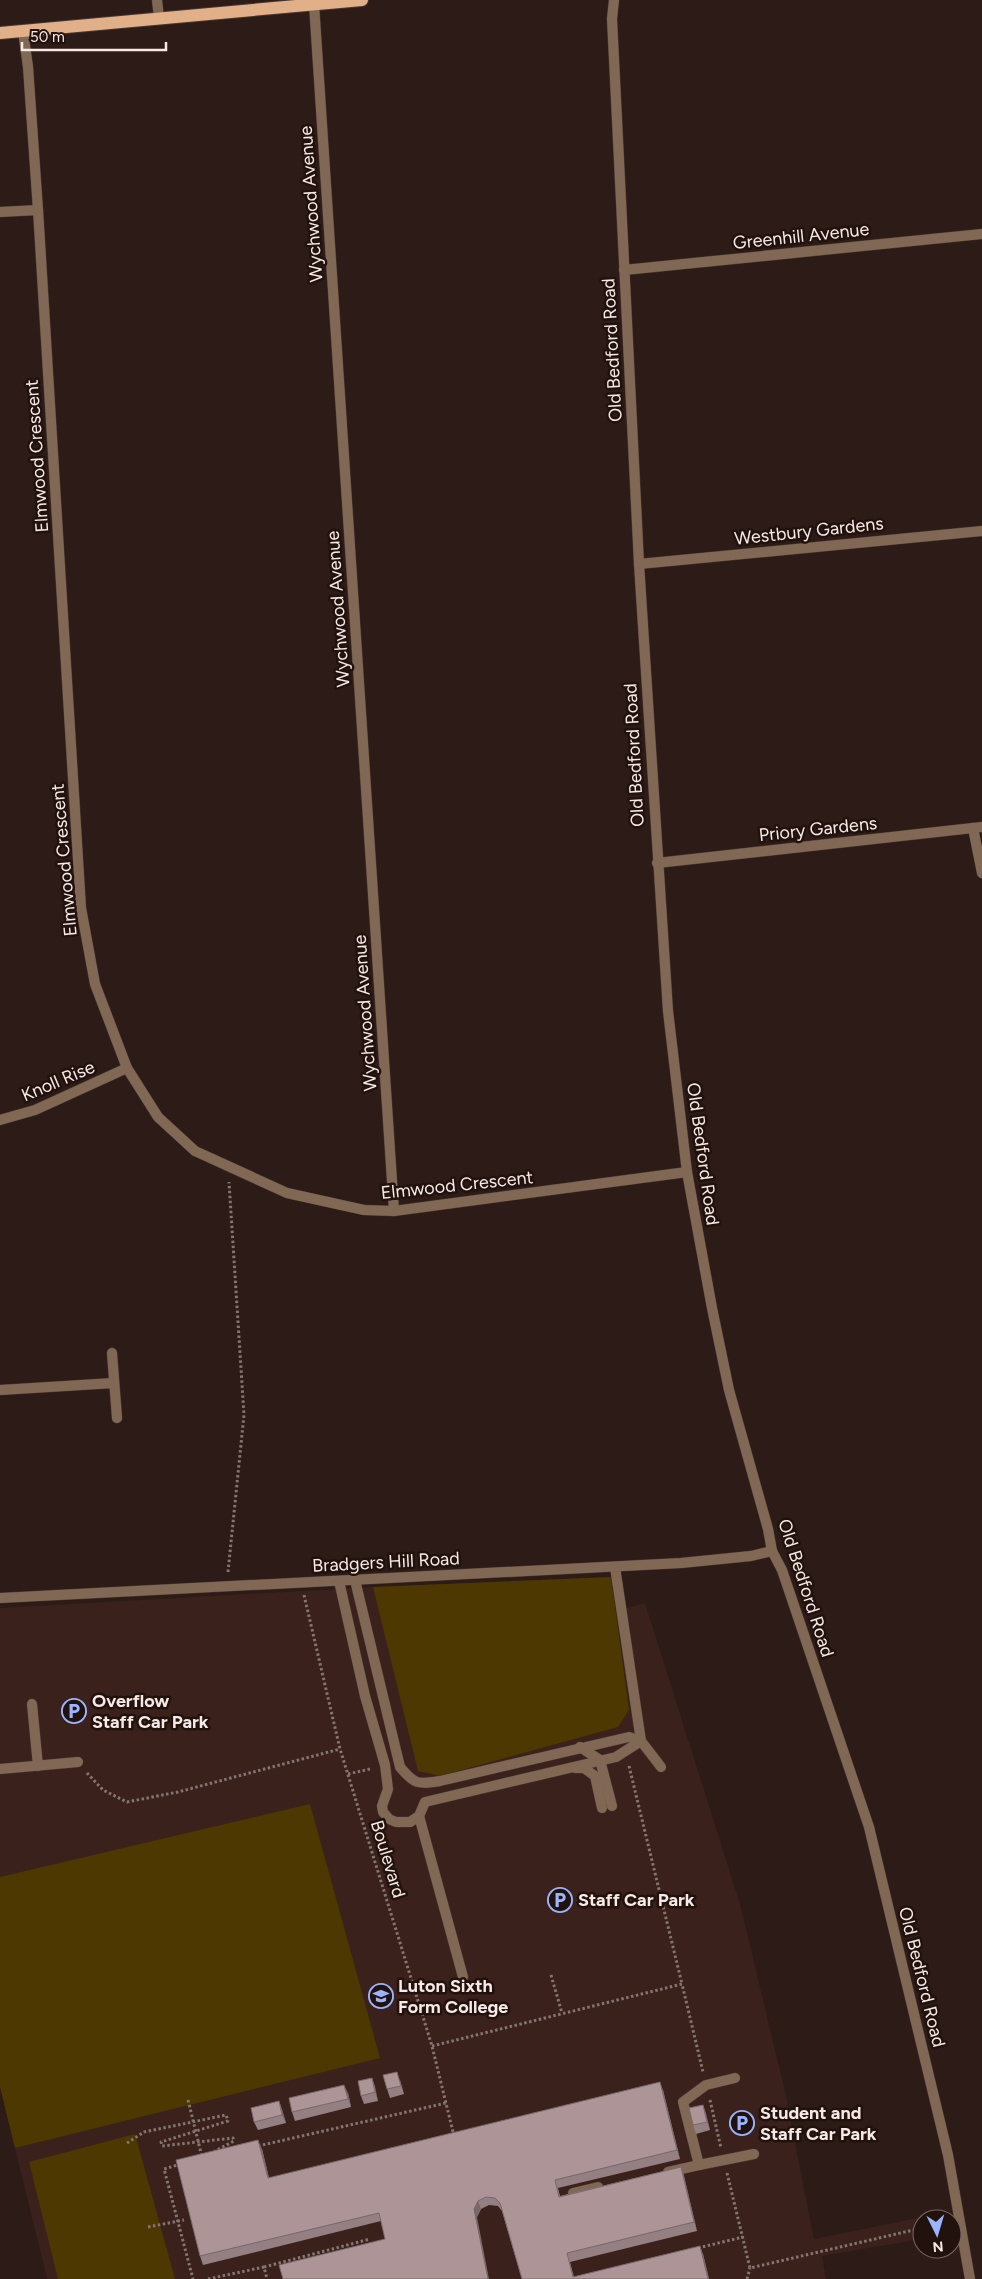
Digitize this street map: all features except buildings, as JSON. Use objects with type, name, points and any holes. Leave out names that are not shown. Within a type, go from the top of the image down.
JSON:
[{"type":"main road","points":[[0,33],[362,0]]},
{"type":"street","points":[[157,0],[159,18]]},
{"type":"street","name":"Old Bedford Road","points":[[614,0],[612,20],[624,270],[657,863],[668,1011],[687,1172],[729,1390],[772,1551],[782,1570],[869,1827],[948,2155],[970,2279]]},
{"type":"street","name":"Wychwood Avenue","points":[[314,4],[394,1211]]},
{"type":"street","name":"Elmwood Crescent","points":[[23,31],[38,210],[81,908],[95,984],[127,1068],[158,1117],[195,1151],[228,1168],[287,1193],[364,1210],[394,1211],[687,1172]]},
{"type":"street","points":[[0,212],[38,210]]},
{"type":"street","name":"Greenhill Avenue","points":[[624,270],[982,234]]},
{"type":"street","name":"Westbury Gardens","points":[[639,564],[982,531]]},
{"type":"street","points":[[978,828],[982,873]]},
{"type":"street","name":"Priory Gardens","points":[[657,863],[978,828]]},
{"type":"street","name":"Knoll Rise","points":[[0,1120],[35,1110],[127,1068]]},
{"type":"street","points":[[112,1353],[117,1418]]},
{"type":"street","points":[[0,1390],[114,1383]]},
{"type":"street","name":"Bradgers Hill Road","points":[[0,1598],[615,1567],[751,1556],[772,1551]]},
{"type":"street","points":[[615,1567],[642,1741],[661,1767]]},
{"type":"street","points":[[355,1580],[400,1767],[411,1780],[423,1784],[440,1782],[612,1740],[629,1737],[642,1741]]},
{"type":"street","points":[[338,1581],[365,1696],[385,1766],[388,1789],[382,1806],[383,1812],[389,1819],[404,1824],[419,1816],[426,1802],[616,1757],[642,1741]]},
{"type":"street","points":[[32,1704],[38,1766]]},
{"type":"street","points":[[571,1767],[584,1768],[595,1776],[607,1807],[600,1760],[580,1747]]},
{"type":"street","points":[[0,1769],[78,1762]]},
{"type":"street","points":[[419,1816],[463,1977]]},
{"type":"street","points":[[699,2165],[683,2102],[706,2085],[735,2078]]},
{"type":"street","points":[[660,2174],[754,2154]]},
{"type":"street","points":[[573,2193],[611,2184]]},
{"type":"path","points":[[227,1586],[244,1415],[228,1168]]},
{"type":"path","name":"Boulevard","points":[[302,1583],[340,1748],[432,2046],[456,2141]]},
{"type":"path","points":[[78,1762],[103,1790],[127,1802],[178,1792],[340,1748]]},
{"type":"path","points":[[628,1764],[682,1984]]},
{"type":"path","points":[[348,1774],[370,1769]]},
{"type":"path","points":[[551,1976],[562,2013]]},
{"type":"path","points":[[188,2100],[202,2158]]},
{"type":"path","points":[[248,2148],[446,2103]]},
{"type":"path","points":[[127,2144],[144,2132],[226,2115],[228,2121],[161,2142],[162,2146],[233,2138],[234,2142],[202,2158]]},
{"type":"path","points":[[192,2161],[220,2154]]},
{"type":"path","points":[[183,2164],[164,2169],[193,2279]]},
{"type":"path","points":[[148,2227],[184,2220]]},
{"type":"path","points":[[697,2248],[743,2238]]},
{"type":"path","points":[[208,2279],[264,2268],[370,2239]]},
{"type":"path","points":[[264,2268],[267,2279]]},
{"type":"path","points":[[747,2279],[750,2268]]},
{"type":"shaded area","name":"Luton Sixth Form College","points":[[611,1577],[627,1608],[645,1603],[740,1904],[785,2091],[814,2239],[912,2219],[912,2241],[822,2256],[826,2279],[47,2279],[0,2087],[0,1608],[373,1587]]},
{"type":"shaded area","points":[[611,1577],[629,1710],[618,1727],[440,1776],[418,1771],[373,1587]]},
{"type":"shaded area","points":[[310,1804],[380,2058],[15,2148],[0,2087],[0,1877]]},
{"type":"shaded area","points":[[135,2134],[175,2279],[58,2279],[29,2162]]},
{"type":"place","name":"Overflow Staff Car Park","points":[[74,1711]]},
{"type":"place","name":"Staff Car Park","points":[[560,1900]]},
{"type":"place","name":"Luton Sixth Form College","points":[[381,1996]]},
{"type":"place","name":"Student and Staff Car Park","points":[[742,2123]]}]
